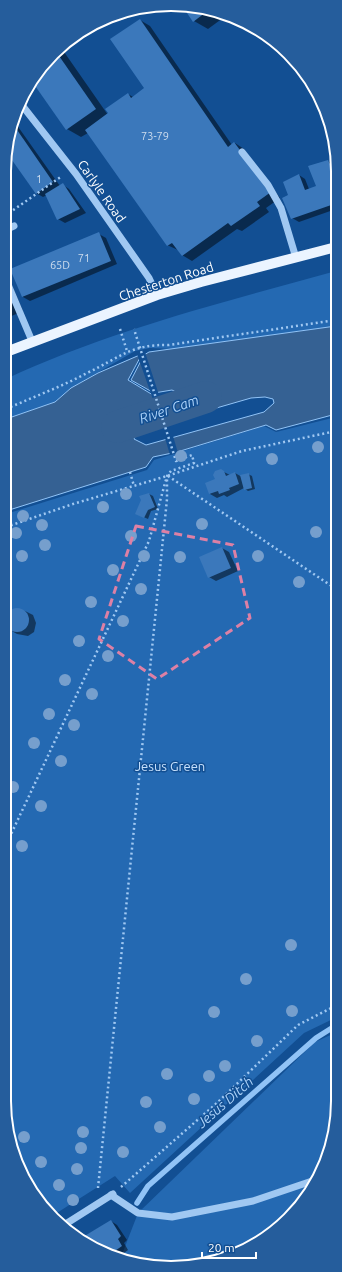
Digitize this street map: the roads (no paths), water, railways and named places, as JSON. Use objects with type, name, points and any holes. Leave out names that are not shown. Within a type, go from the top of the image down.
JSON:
[{"type":"main road","name":"Chesterton Road","points":[[11,350],[157,295],[331,248]]},
{"type":"street","name":"Carlyle Road","points":[[24,108],[76,174],[149,278],[157,295]]},
{"type":"street","points":[[242,152],[268,185],[281,208],[296,258]]},
{"type":"street","points":[[11,291],[32,341]]},
{"type":"street","points":[[68,1223],[112,1195],[138,1213],[172,1216],[253,1201],[309,1182]]},
{"type":"water","points":[[331,327],[331,415],[276,430],[266,425],[177,452],[153,457],[146,467],[11,509],[11,417],[55,402],[71,388],[98,373],[142,354],[128,380],[153,395],[162,426],[136,434],[134,439],[146,445],[264,412],[274,403],[273,399],[265,397],[251,398],[168,422],[161,400],[175,395],[176,392],[172,390],[154,393],[131,380],[144,355],[149,352]]},
{"type":"waterway","name":"River Cam","points":[[117,427],[206,397]]},
{"type":"waterway","name":"Jesus Ditch","points":[[137,1203],[148,1186],[316,1038],[331,1029]]},
{"type":"park label","name":"Jesus Green","points":[[170,766]]}]
